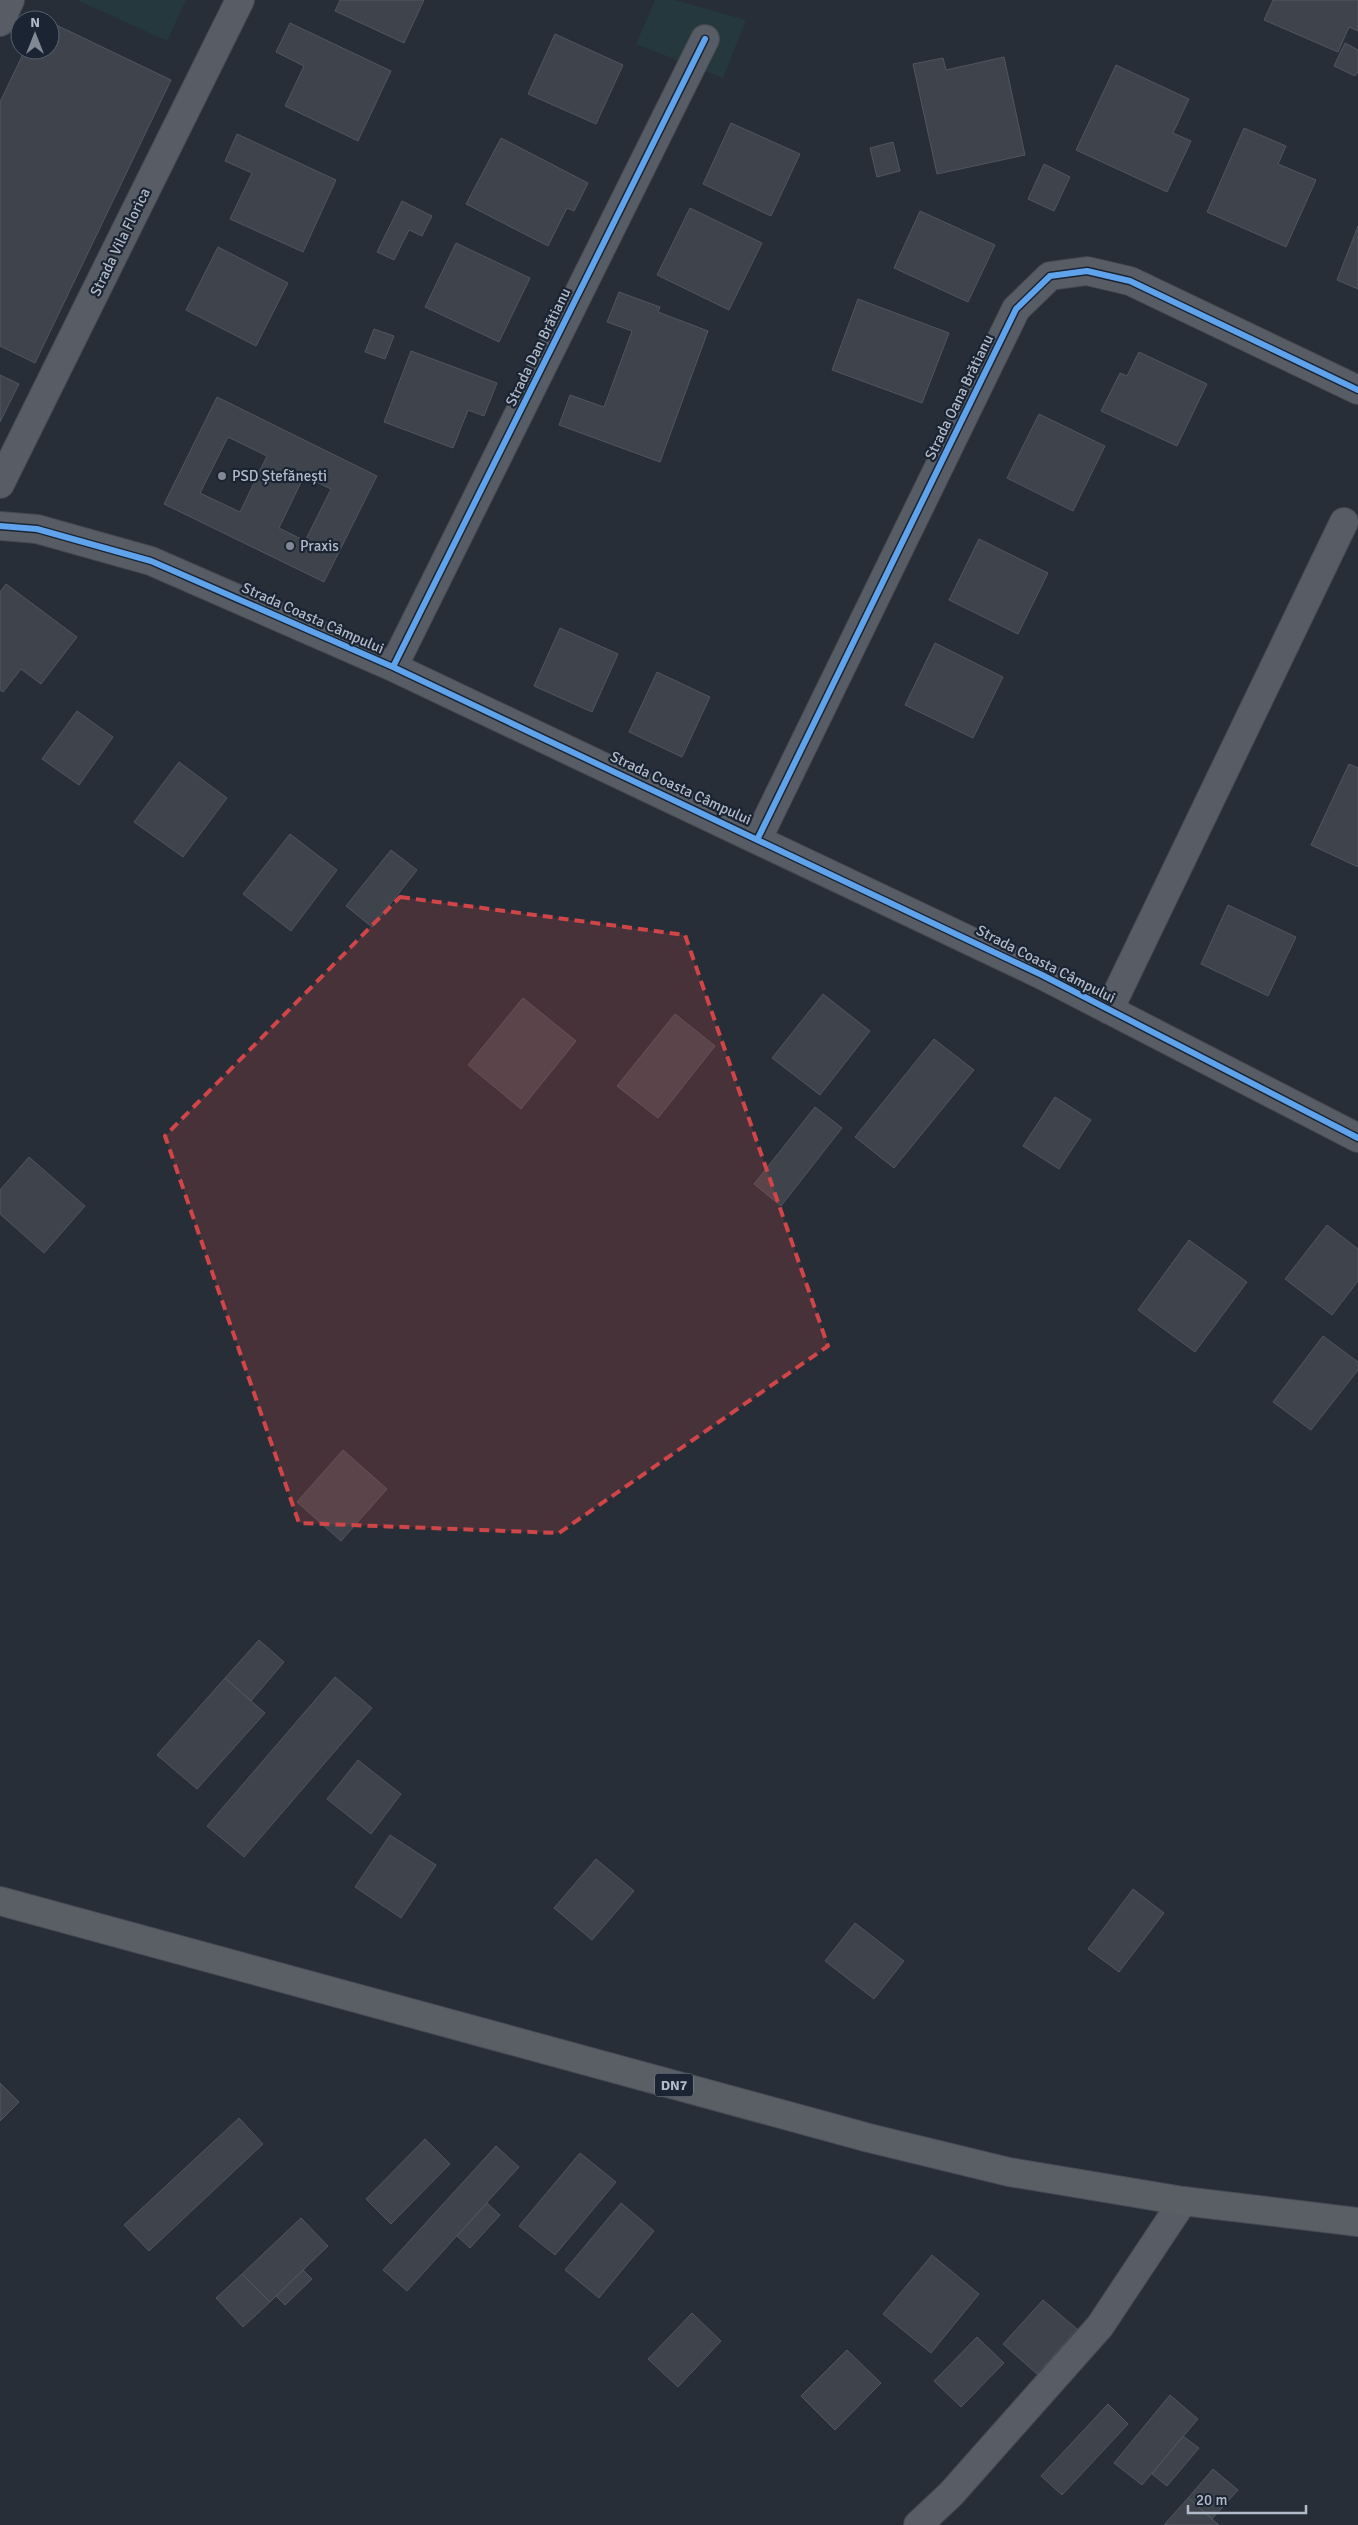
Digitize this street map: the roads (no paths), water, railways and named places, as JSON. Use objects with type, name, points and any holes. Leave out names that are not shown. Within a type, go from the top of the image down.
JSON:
[{"type":"main road","name":"DN7","points":[[0,1901],[868,2138],[1009,2172],[1182,2201],[1358,2222]]},
{"type":"street","points":[[0,22],[10,0]]},
{"type":"street","name":"Strada Vila Florica","points":[[0,484],[240,0]]},
{"type":"street","name":"Strada Dan Brătianu","points":[[393,667],[705,39]]},
{"type":"street","name":"Strada Oana Brătianu","points":[[758,838],[1016,308],[1050,276],[1087,272],[1130,281],[1358,390]]},
{"type":"street","points":[[1110,1010],[1344,522]]},
{"type":"street","name":"Strada Coasta Câmpului","points":[[0,526],[37,529],[151,561],[393,667],[758,838],[1042,975],[1358,1138]]},
{"type":"street","points":[[918,2525],[951,2494],[1100,2326],[1182,2201]]},
{"type":"place","name":"PSD Ștefănești","points":[[222,476]]},
{"type":"place","name":"Praxis","points":[[290,546]]}]
